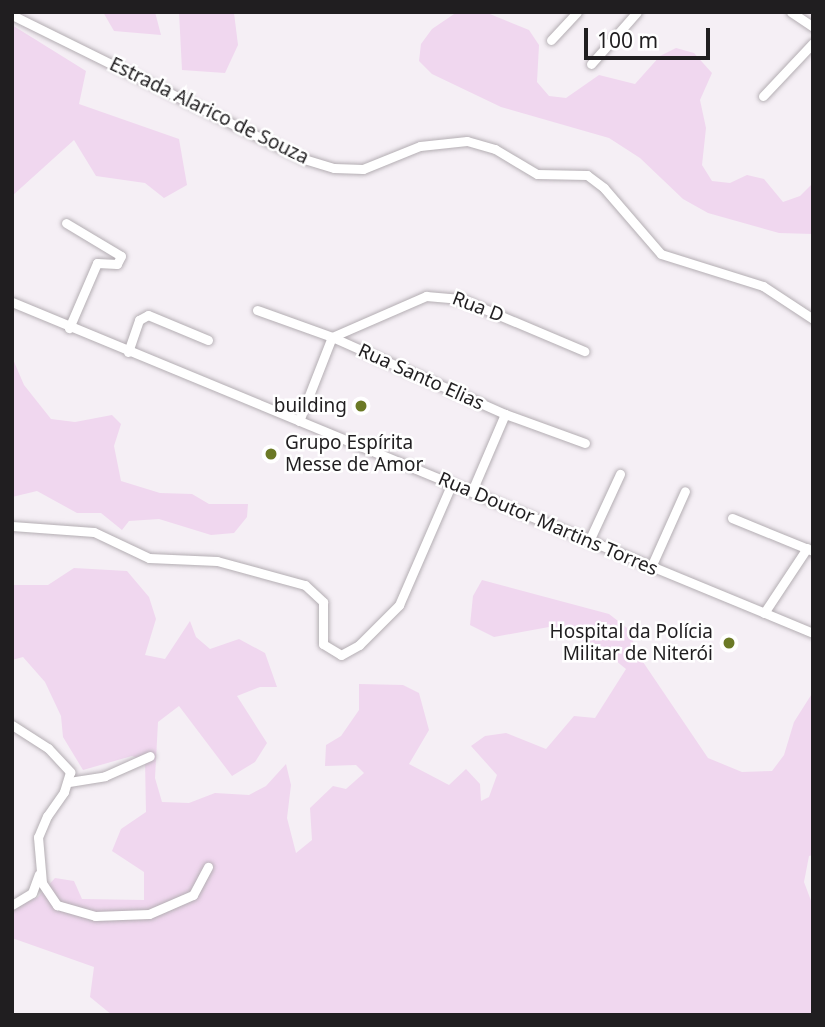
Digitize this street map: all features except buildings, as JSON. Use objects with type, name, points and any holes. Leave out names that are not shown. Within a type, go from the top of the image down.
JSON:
[{"type":"street","points":[[551,40],[576,12]]},
{"type":"street","points":[[591,64],[637,12]]},
{"type":"street","points":[[791,12],[813,27]]},
{"type":"street","name":"Estrada Alarico de Souza","points":[[12,15],[304,159],[334,168],[363,170],[420,146],[467,141],[495,149],[537,174],[587,175],[604,188],[661,254],[763,286],[812,318]]},
{"type":"street","points":[[762,96],[813,43]]},
{"type":"street","points":[[66,223],[121,256],[117,264],[97,264],[69,328]]},
{"type":"street","name":"Rua D","points":[[332,337],[437,294],[461,299],[584,351]]},
{"type":"street","name":"Rua Doutor Martins Torres","points":[[12,302],[69,328],[813,633]]},
{"type":"street","name":"Rua Santo Elias","points":[[257,310],[332,337],[505,414],[585,443]]},
{"type":"street","points":[[128,352],[139,320],[148,315],[208,340]]},
{"type":"street","points":[[299,421],[332,337]]},
{"type":"street","points":[[472,491],[505,414]]},
{"type":"street","points":[[589,541],[620,474]]},
{"type":"street","points":[[12,526],[94,532],[149,558],[217,561],[305,585],[323,602],[323,644],[341,655],[359,645],[399,605],[452,483]]},
{"type":"street","points":[[651,567],[685,491]]},
{"type":"street","points":[[732,518],[810,549],[764,613]]},
{"type":"street","points":[[12,725],[62,759],[70,772],[69,782],[40,829],[39,873],[32,893],[12,905]]},
{"type":"street","points":[[69,782],[105,776],[150,756]]},
{"type":"street","points":[[39,873],[48,895],[65,911],[117,918],[149,914],[193,895],[208,867]]},
{"type":"shaded area","points":[[103,12],[155,12],[161,35],[114,31]]},
{"type":"shaded area","points":[[179,12],[234,13],[238,45],[225,73],[182,70]]},
{"type":"shaded area","points":[[457,12],[485,12],[529,30],[539,45],[537,82],[549,96],[566,98],[599,75],[635,84],[660,56],[676,48],[694,53],[712,73],[700,100],[706,128],[702,165],[712,181],[730,183],[747,175],[764,179],[783,202],[800,196],[813,183],[813,234],[779,233],[708,213],[683,199],[640,158],[609,138],[501,107],[432,74],[419,61],[421,44],[432,29]]},
{"type":"shaded area","points":[[12,25],[86,71],[79,104],[179,139],[187,185],[164,198],[145,183],[96,176],[74,140],[12,196]]},
{"type":"shaded area","points":[[12,357],[24,385],[51,419],[75,422],[112,415],[121,424],[114,446],[121,481],[160,493],[192,494],[209,504],[248,504],[247,517],[234,533],[211,535],[159,519],[129,521],[122,530],[101,513],[77,513],[37,491],[12,497]]},
{"type":"shaded area","points":[[74,568],[127,571],[149,597],[156,619],[145,655],[165,659],[190,621],[196,637],[210,649],[239,639],[265,653],[277,687],[260,687],[237,696],[267,743],[255,762],[232,776],[179,706],[158,722],[155,778],[162,802],[189,803],[215,793],[249,795],[266,786],[286,764],[291,785],[287,818],[296,853],[312,840],[310,808],[333,786],[346,789],[364,773],[356,765],[325,766],[326,745],[341,736],[359,710],[359,684],[403,685],[419,693],[429,730],[409,764],[449,785],[466,769],[480,784],[481,801],[489,797],[497,775],[471,746],[485,736],[506,733],[546,749],[574,716],[595,718],[626,669],[599,647],[549,627],[494,637],[470,625],[473,596],[482,580],[609,614],[627,628],[641,659],[708,758],[742,772],[772,771],[784,755],[794,722],[813,692],[813,855],[809,856],[804,882],[813,906],[813,1015],[112,1015],[90,997],[94,967],[12,938],[12,909],[38,897],[55,878],[74,881],[82,899],[144,900],[144,872],[112,851],[121,829],[146,812],[145,761],[132,756],[83,770],[63,737],[61,716],[45,682],[23,657],[12,660],[12,585],[48,585]]},
{"type":"place","name":"building","points":[[361,406]]},
{"type":"place","name":"Grupo Espírita Messe de Amor","points":[[271,454]]},
{"type":"place","name":"Hospital da Polícia Militar de Niterói","points":[[729,643]]}]
